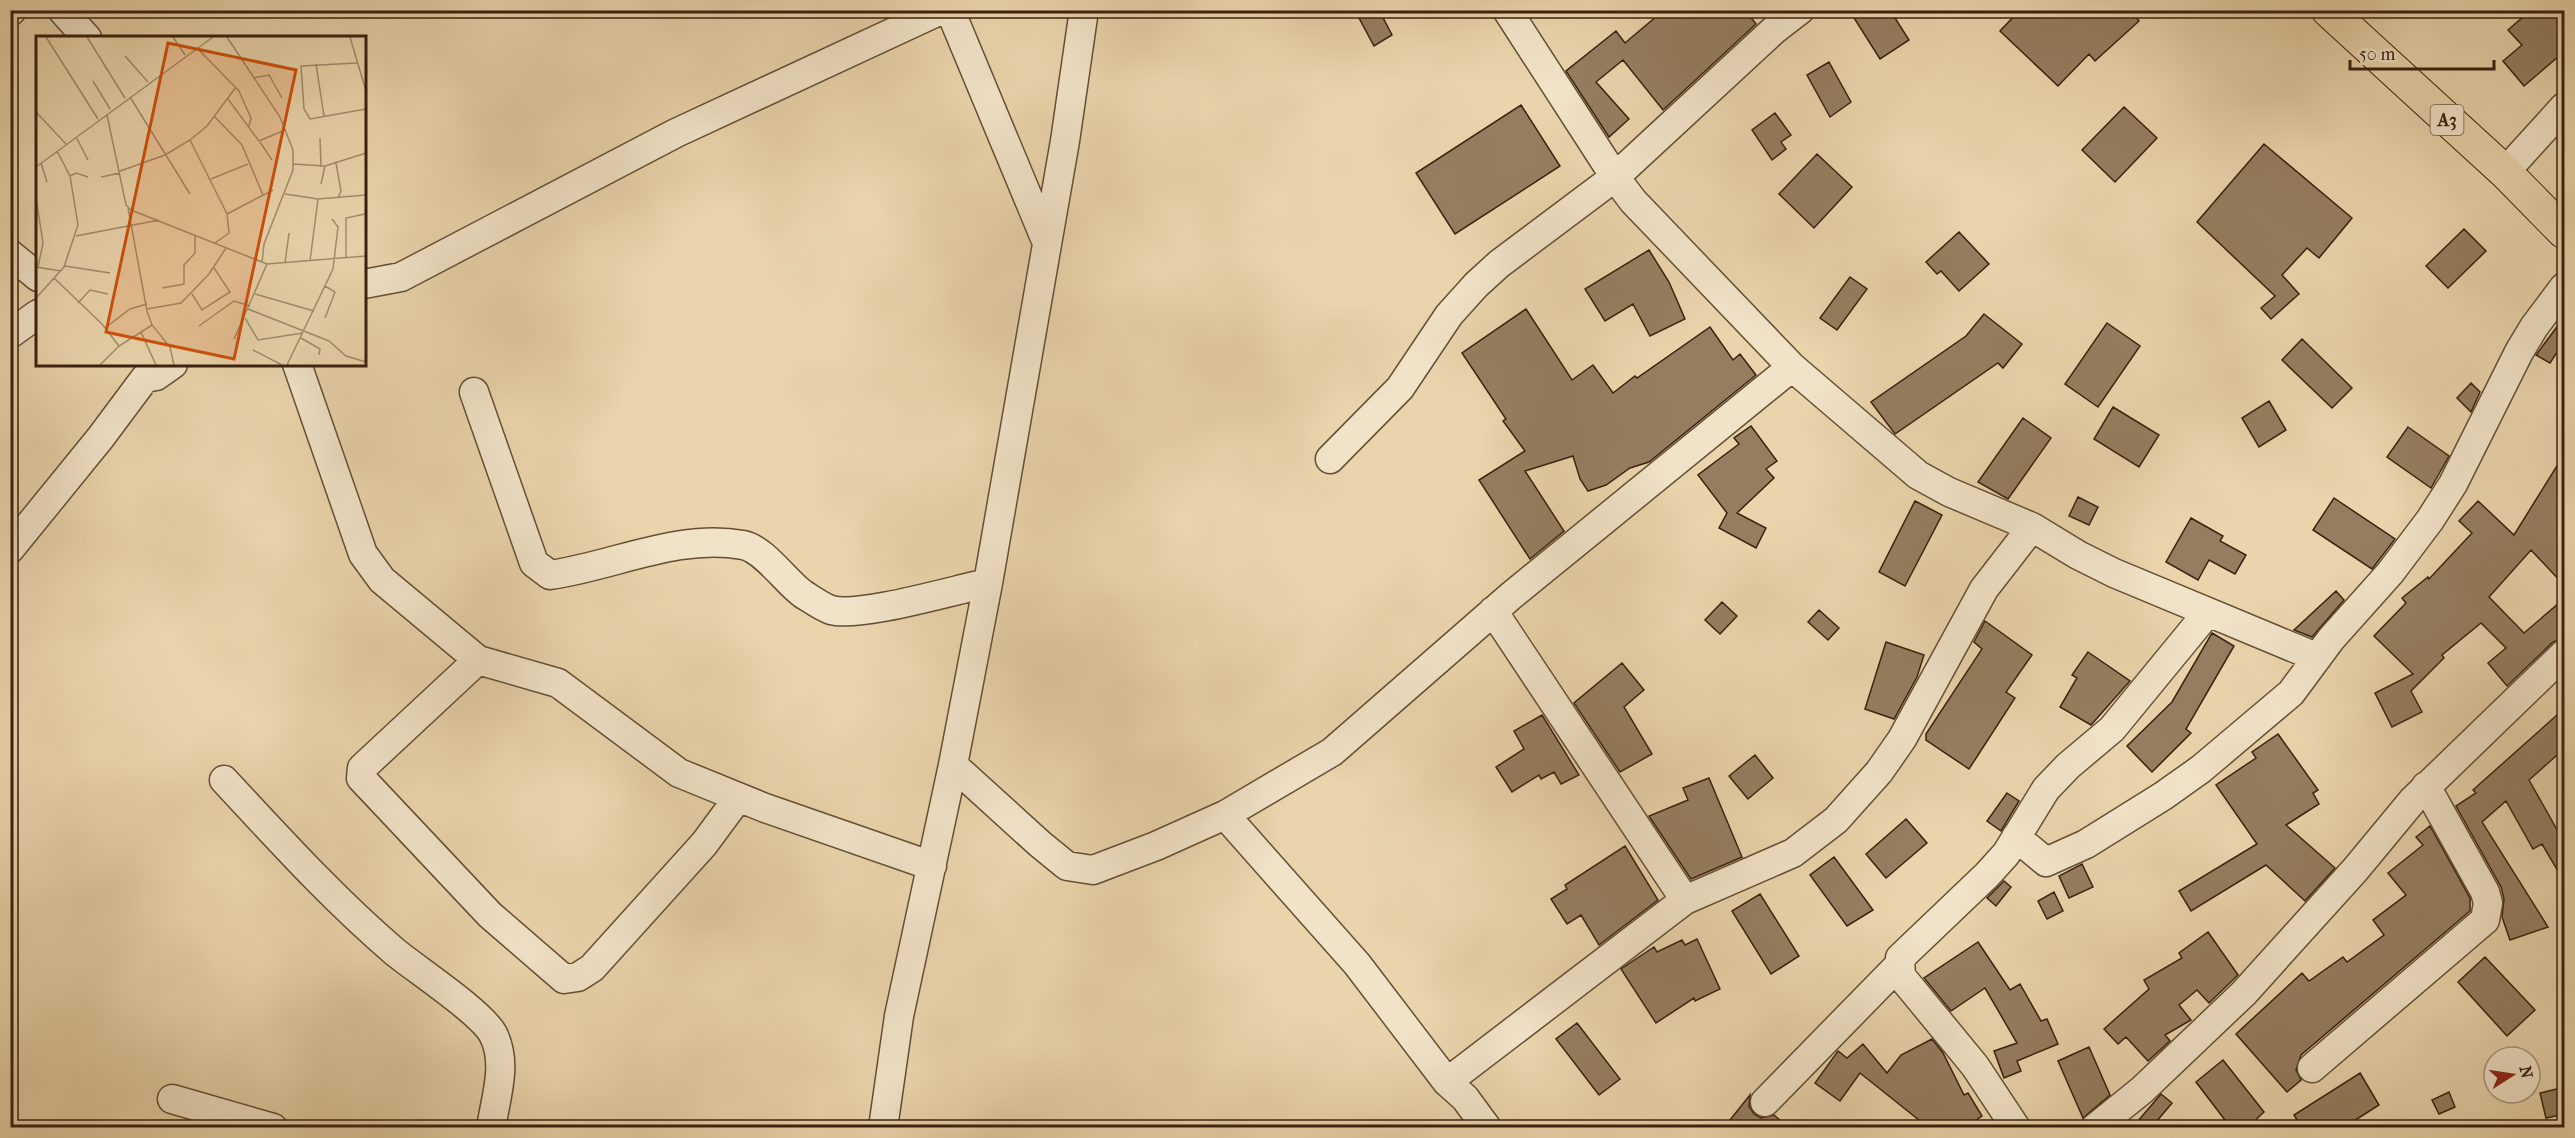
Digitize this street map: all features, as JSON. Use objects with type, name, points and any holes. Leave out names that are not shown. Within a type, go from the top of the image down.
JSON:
[{"type":"highway","name":"A3","points":[[2328,10],[2505,172],[2565,232]]},
{"type":"street","points":[[62,10],[85,36]]},
{"type":"street","points":[[366,284],[401,276],[676,133],[941,10]]},
{"type":"street","points":[[950,10],[1047,243]]},
{"type":"street","points":[[883,1128],[899,1016],[953,765],[988,583],[1047,243],[1084,10]]},
{"type":"street","points":[[1507,10],[1615,177],[1633,201],[1792,368],[1918,475],[1949,492],[2032,527],[2078,555],[2114,573],[2316,657]]},
{"type":"street","points":[[1330,459],[1400,387],[1449,315],[1476,285],[1499,264],[1615,177],[1774,30],[1800,10]]},
{"type":"street","points":[[2505,172],[2565,108]]},
{"type":"street","points":[[10,254],[36,275]]},
{"type":"street","points":[[2016,837],[2046,862],[2086,844],[2201,769],[2276,707],[2302,679],[2316,657],[2390,573],[2430,520],[2453,484],[2519,352],[2534,327],[2565,287]]},
{"type":"street","points":[[10,334],[36,315]]},
{"type":"street","points":[[10,549],[101,437],[139,371],[156,376],[170,366]]},
{"type":"street","points":[[298,366],[363,554],[382,580],[478,660],[558,683],[680,773],[738,798],[932,866]]},
{"type":"street","points":[[953,765],[1067,866],[1093,870],[1156,846],[1224,815],[1332,752],[1493,611],[1792,368]]},
{"type":"street","points":[[474,392],[534,563],[550,575],[633,555],[708,542],[746,546],[776,568],[802,594],[831,610],[857,612],[988,583]]},
{"type":"street","points":[[1447,1083],[1685,900],[1793,853],[1836,820],[1879,772],[1902,739],[1984,589],[2032,527]]},
{"type":"street","points":[[1493,611],[1685,900]]},
{"type":"street","points":[[1765,1102],[1899,965],[1905,951],[1963,900],[2006,854],[2046,789],[2068,766],[2112,729],[2208,612]]},
{"type":"street","points":[[2095,1128],[2142,1090],[2244,993],[2426,786],[2565,654]]},
{"type":"street","points":[[478,660],[362,768],[361,778],[367,788],[490,915],[564,979],[578,977],[592,968],[704,844],[738,798]]},
{"type":"street","points":[[224,780],[316,879],[395,952],[491,1031],[500,1050],[501,1066],[491,1128]]},
{"type":"street","points":[[2312,1068],[2485,920],[2488,903],[2485,892],[2426,786]]},
{"type":"street","points":[[1224,815],[1357,964],[1447,1083],[1465,1098],[1487,1128]]},
{"type":"street","points":[[1899,965],[1901,976],[1975,1066],[2016,1128]]},
{"type":"street","points":[[172,1100],[273,1128]]},
{"type":"building","points":[[1373,10],[1379,10],[1392,35],[1374,46],[1359,18]]},
{"type":"building","points":[[1664,10],[1745,10],[1756,24],[1663,110],[1623,60],[1596,82],[1629,119],[1609,137],[1566,71],[1616,31],[1625,43]]},
{"type":"building","points":[[1849,10],[1890,10],[1909,40],[1880,59]]},
{"type":"building","points":[[2020,10],[2130,10],[2139,21],[2095,61],[2089,54],[2058,86],[2000,31]]},
{"type":"building","points":[[2531,10],[2565,10],[2565,51],[2524,86],[2503,61],[2522,45],[2508,30]]},
{"type":"building","points":[[1829,62],[1851,102],[1830,117],[1807,75]]},
{"type":"building","points":[[1521,105],[1560,166],[1455,234],[1416,173]]},
{"type":"building","points":[[2124,107],[2157,138],[2115,182],[2082,150]]},
{"type":"building","points":[[1775,113],[1791,135],[1781,142],[1786,149],[1772,160],[1752,130]]},
{"type":"building","points":[[2264,144],[2352,218],[2319,258],[2307,248],[2282,275],[2299,294],[2271,319],[2261,308],[2275,296],[2197,222]]},
{"type":"building","points":[[1817,154],[1852,187],[1814,228],[1779,194]]},
{"type":"building","points":[[2464,229],[2486,251],[2448,288],[2426,266]]},
{"type":"building","points":[[1959,232],[1989,264],[1959,291],[1941,271],[1937,274],[1926,262]]},
{"type":"building","points":[[1649,250],[1669,282],[1685,319],[1650,336],[1633,304],[1605,321],[1585,289]]},
{"type":"building","points":[[1850,277],[1867,289],[1837,330],[1820,318]]},
{"type":"building","points":[[1526,309],[1572,380],[1593,365],[1613,393],[1710,327],[1733,360],[1740,354],[1756,375],[1649,462],[1630,468],[1606,485],[1588,491],[1580,479],[1573,456],[1525,471],[1564,531],[1530,559],[1479,480],[1525,451],[1503,421],[1506,419],[1462,353]]},
{"type":"building","points":[[1984,314],[2022,344],[2003,368],[1998,363],[1895,434],[1871,402],[1966,336]]},
{"type":"building","points":[[2565,316],[2565,340],[2550,363],[2536,355]]},
{"type":"building","points":[[2107,323],[2140,346],[2098,407],[2065,384]]},
{"type":"building","points":[[2302,339],[2352,388],[2332,408],[2282,360]]},
{"type":"building","points":[[2471,383],[2480,392],[2471,412],[2457,398]]},
{"type":"building","points":[[2269,401],[2286,430],[2259,447],[2242,418]]},
{"type":"building","points":[[2113,407],[2159,435],[2139,467],[2094,439]]},
{"type":"building","points":[[2023,418],[2051,438],[2008,499],[1978,482]]},
{"type":"building","points":[[1751,426],[1777,461],[1766,469],[1774,478],[1737,513],[1766,528],[1756,548],[1719,528],[1727,513],[1698,475],[1739,444],[1734,438]]},
{"type":"building","points":[[2408,427],[2449,456],[2431,488],[2387,457]]},
{"type":"building","points":[[2565,453],[2565,586],[2531,550],[2489,597],[2524,633],[2565,598],[2565,638],[2553,642],[2507,686],[2488,663],[2506,648],[2481,623],[2442,655],[2444,658],[2411,691],[2422,712],[2392,727],[2375,693],[2413,674],[2374,636],[2406,603],[2402,598],[2428,577],[2429,579],[2472,533],[2459,521],[2478,501],[2514,535]]},
{"type":"building","points":[[2078,497],[2098,507],[2089,525],[2069,516]]},
{"type":"building","points":[[2334,498],[2395,539],[2372,569],[2313,530]]},
{"type":"building","points":[[1915,501],[1942,515],[1905,586],[1879,572]]},
{"type":"building","points":[[2191,518],[2223,536],[2220,541],[2246,555],[2235,574],[2209,560],[2198,580],[2166,562]]},
{"type":"building","points":[[2336,591],[2344,600],[2312,637],[2294,630]]},
{"type":"building","points":[[1722,602],[1737,616],[1720,634],[1705,620]]},
{"type":"building","points":[[1819,610],[1839,628],[1828,640],[1808,622]]},
{"type":"building","points":[[1985,621],[2032,655],[2006,692],[2015,698],[1969,769],[1926,740],[1926,734],[1982,649],[1974,642]]},
{"type":"building","points":[[2212,633],[2234,646],[2186,729],[2191,733],[2152,772],[2127,746],[2172,702]]},
{"type":"building","points":[[1886,642],[1924,655],[1917,677],[1894,719],[1865,709]]},
{"type":"building","points":[[2088,652],[2130,681],[2091,725],[2060,707],[2077,678],[2072,675]]},
{"type":"building","points":[[1622,663],[1644,690],[1624,707],[1652,754],[1620,772],[1574,703]]},
{"type":"building","points":[[1542,715],[1579,775],[1561,784],[1554,772],[1541,779],[1539,775],[1512,792],[1496,767],[1524,749],[1514,731]]},
{"type":"building","points":[[2557,715],[2565,723],[2565,748],[2529,780],[2565,844],[2565,883],[2542,844],[2533,849],[2506,801],[2482,822],[2548,927],[2510,940],[2502,917],[2504,899],[2501,887],[2456,806],[2476,793],[2473,790]]},
{"type":"building","points":[[2278,734],[2318,790],[2313,793],[2319,804],[2286,825],[2335,868],[2305,901],[2266,865],[2191,911],[2179,891],[2257,844],[2216,785],[2256,758],[2252,752]]},
{"type":"building","points":[[1755,755],[1773,778],[1748,799],[1729,776]]},
{"type":"building","points":[[1709,778],[1742,857],[1691,879],[1649,816],[1688,800],[1683,788]]},
{"type":"building","points":[[2007,793],[2019,801],[2001,831],[1987,821]]},
{"type":"building","points":[[1906,819],[1927,843],[1886,878],[1866,854]]},
{"type":"building","points":[[2430,826],[2470,898],[2470,911],[2301,1055],[2296,1070],[2301,1080],[2287,1092],[2236,1034],[2302,973],[2309,981],[2343,957],[2347,962],[2384,935],[2373,920],[2406,895],[2388,873],[2423,845],[2416,837]]},
{"type":"building","points":[[1625,846],[1658,900],[1599,945],[1581,915],[1567,924],[1551,899],[1567,889],[1565,885]]},
{"type":"building","points":[[1834,857],[1873,910],[1847,926],[1810,875]]},
{"type":"building","points":[[2082,864],[2093,887],[2069,898],[2059,876]]},
{"type":"building","points":[[2004,881],[2011,887],[1996,906],[1987,898]]},
{"type":"building","points":[[2054,892],[2063,911],[2047,919],[2038,901]]},
{"type":"building","points":[[1760,894],[1799,956],[1771,974],[1732,911]]},
{"type":"building","points":[[2208,932],[2238,975],[2209,1003],[2197,990],[2179,1005],[2191,1020],[2165,1035],[2170,1041],[2148,1061],[2126,1037],[2118,1044],[2104,1029],[2149,989],[2144,980],[2182,958],[2179,953]]},
{"type":"building","points":[[1697,939],[1720,989],[1695,1001],[1694,998],[1656,1023],[1621,969],[1654,947],[1657,952],[1682,940],[1685,945]]},
{"type":"building","points":[[1978,942],[2010,990],[2020,984],[2041,1021],[2047,1019],[2058,1044],[2017,1061],[2021,1071],[2004,1078],[1994,1051],[2017,1043],[1985,988],[1951,1011],[1924,978]]},
{"type":"building","points":[[2485,957],[2535,1010],[2507,1036],[2458,982]]},
{"type":"building","points":[[1577,1023],[1620,1079],[1599,1095],[1556,1039]]},
{"type":"building","points":[[1932,1039],[1943,1053],[1964,1095],[1968,1093],[1982,1116],[1964,1128],[1929,1128],[1860,1073],[1840,1101],[1815,1083],[1838,1051],[1847,1058],[1863,1044],[1887,1073],[1901,1055]]},
{"type":"building","points":[[2089,1047],[2110,1095],[2083,1118],[2058,1061]]},
{"type":"building","points":[[2223,1060],[2264,1112],[2247,1128],[2231,1128],[2196,1082]]},
{"type":"building","points":[[2360,1073],[2379,1105],[2343,1128],[2302,1128],[2294,1115]]},
{"type":"building","points":[[2565,1087],[2565,1114],[2546,1118],[2542,1093]]},
{"type":"building","points":[[2449,1092],[2455,1107],[2439,1114],[2432,1100]]},
{"type":"building","points":[[2161,1094],[2172,1103],[2151,1128],[2132,1128]]},
{"type":"building","points":[[1750,1095],[1749,1106],[1754,1114],[1761,1118],[1774,1115],[1789,1128],[1738,1128],[1730,1120]]}]
